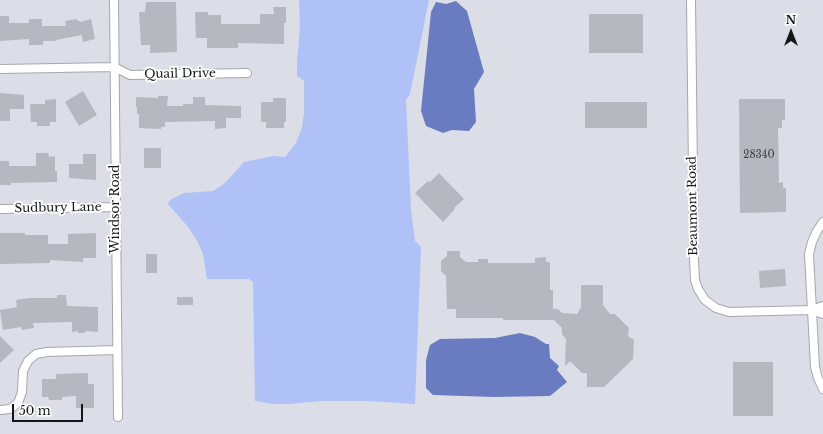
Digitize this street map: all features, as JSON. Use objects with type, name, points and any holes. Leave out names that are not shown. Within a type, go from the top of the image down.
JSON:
[{"type":"street","name":"Windsor Road","points":[[114,0],[116,350],[118,418]]},
{"type":"street","name":"Beaumont Road","points":[[690,0],[694,259],[695,280],[698,289],[705,300],[716,308],[729,312],[743,313],[812,310],[823,306]]},
{"type":"street","points":[[0,69],[114,67]]},
{"type":"street","name":"Quail Drive","points":[[114,67],[130,75],[247,74]]},
{"type":"street","name":"Sudbury Lane","points":[[0,209],[116,207]]},
{"type":"street","points":[[823,222],[812,242],[810,254],[815,367],[823,389]]},
{"type":"street","name":"Beaumont Road","points":[[812,310],[823,314]]},
{"type":"street","points":[[0,410],[10,409],[18,402],[22,392],[23,371],[28,361],[36,354],[47,352],[116,350]]},
{"type":"shaded area","points":[[299,0],[429,0],[410,94],[406,100],[411,209],[415,241],[421,247],[415,404],[368,401],[321,401],[273,404],[255,401],[253,282],[249,279],[207,279],[203,254],[197,241],[189,228],[168,204],[170,200],[184,193],[213,191],[225,183],[244,162],[273,156],[285,157],[296,143],[302,128],[304,113],[304,81],[297,76],[300,28]]},
{"type":"shaded area","points":[[456,1],[467,11],[484,72],[474,89],[476,122],[469,131],[452,130],[443,133],[426,126],[421,111],[431,12],[436,2],[446,4]]},
{"type":"shaded area","points":[[520,333],[535,337],[546,344],[549,344],[550,358],[559,366],[557,370],[567,382],[550,396],[494,397],[433,395],[426,388],[426,360],[430,345],[440,339],[495,338]]},
{"type":"building","points":[[146,2],[176,2],[177,52],[150,53],[150,45],[141,45],[139,12],[145,12]]},
{"type":"building","points":[[273,7],[286,7],[284,44],[238,43],[238,48],[207,48],[207,38],[196,38],[195,12],[208,12],[208,15],[221,15],[221,24],[260,24],[260,14],[274,14]]},
{"type":"building","points":[[589,14],[643,14],[643,53],[589,53]]},
{"type":"building","points":[[0,16],[9,16],[9,23],[29,23],[29,19],[42,19],[42,26],[66,26],[65,21],[76,19],[80,22],[91,19],[95,39],[83,42],[82,35],[56,41],[43,41],[43,45],[29,45],[29,39],[0,41]]},
{"type":"building","points":[[83,91],[97,115],[79,126],[65,102]]},
{"type":"building","points":[[0,93],[24,95],[24,109],[10,109],[10,121],[0,121]]},
{"type":"building","points":[[158,96],[168,96],[167,106],[183,106],[183,104],[193,104],[193,97],[205,97],[205,105],[241,106],[241,118],[226,118],[226,128],[215,129],[215,121],[165,122],[165,127],[161,127],[161,129],[139,128],[139,114],[137,114],[136,97],[158,98]]},
{"type":"building","points":[[273,98],[286,98],[286,122],[284,122],[284,128],[266,128],[266,122],[261,122],[261,102],[273,102]]},
{"type":"building","points":[[56,99],[56,122],[50,122],[50,126],[37,126],[37,122],[31,122],[30,104],[45,104],[45,100]]},
{"type":"building","points":[[739,99],[785,99],[785,120],[782,120],[782,128],[778,128],[779,183],[783,182],[783,188],[786,188],[786,212],[740,213]]},
{"type":"building","points":[[585,102],[647,102],[647,128],[585,128]]},
{"type":"building","points":[[144,148],[161,148],[161,168],[144,168]]},
{"type":"building","points":[[36,153],[48,153],[49,157],[55,156],[57,182],[11,183],[11,185],[0,185],[0,161],[9,161],[9,166],[36,166]]},
{"type":"building","points":[[83,154],[96,154],[96,180],[69,178],[69,164],[83,164]]},
{"type":"building","points":[[439,173],[464,199],[454,208],[455,209],[443,222],[415,193]]},
{"type":"building","points":[[0,233],[48,235],[48,244],[68,244],[68,234],[96,233],[96,258],[83,258],[83,262],[50,260],[50,263],[0,264]]},
{"type":"building","points":[[447,251],[460,251],[460,257],[466,262],[478,262],[478,259],[488,259],[488,263],[535,263],[535,258],[546,257],[546,262],[550,262],[550,290],[553,290],[553,309],[558,309],[562,313],[577,314],[581,307],[581,285],[603,285],[603,305],[610,314],[615,314],[629,328],[628,336],[634,340],[633,359],[604,387],[587,387],[587,373],[582,373],[570,361],[565,366],[566,339],[562,334],[562,328],[554,320],[456,318],[456,309],[447,309],[446,276],[441,271],[441,261],[447,256]]},
{"type":"building","points":[[146,254],[157,254],[157,273],[146,273]]},
{"type":"building","points":[[785,269],[786,286],[760,288],[759,271]]},
{"type":"building","points":[[57,295],[66,295],[67,306],[98,307],[98,332],[72,332],[72,322],[33,323],[34,328],[22,330],[21,327],[3,330],[0,310],[17,307],[16,300],[29,298],[57,298]]},
{"type":"building","points":[[177,297],[193,297],[193,305],[177,305]]},
{"type":"building","points":[[0,336],[14,350],[0,363]]},
{"type":"building","points":[[733,362],[773,362],[773,416],[733,416]]},
{"type":"building","points":[[88,373],[88,384],[94,384],[94,408],[76,408],[76,396],[62,397],[62,400],[49,400],[48,397],[42,397],[42,379],[56,379],[56,374]]}]
